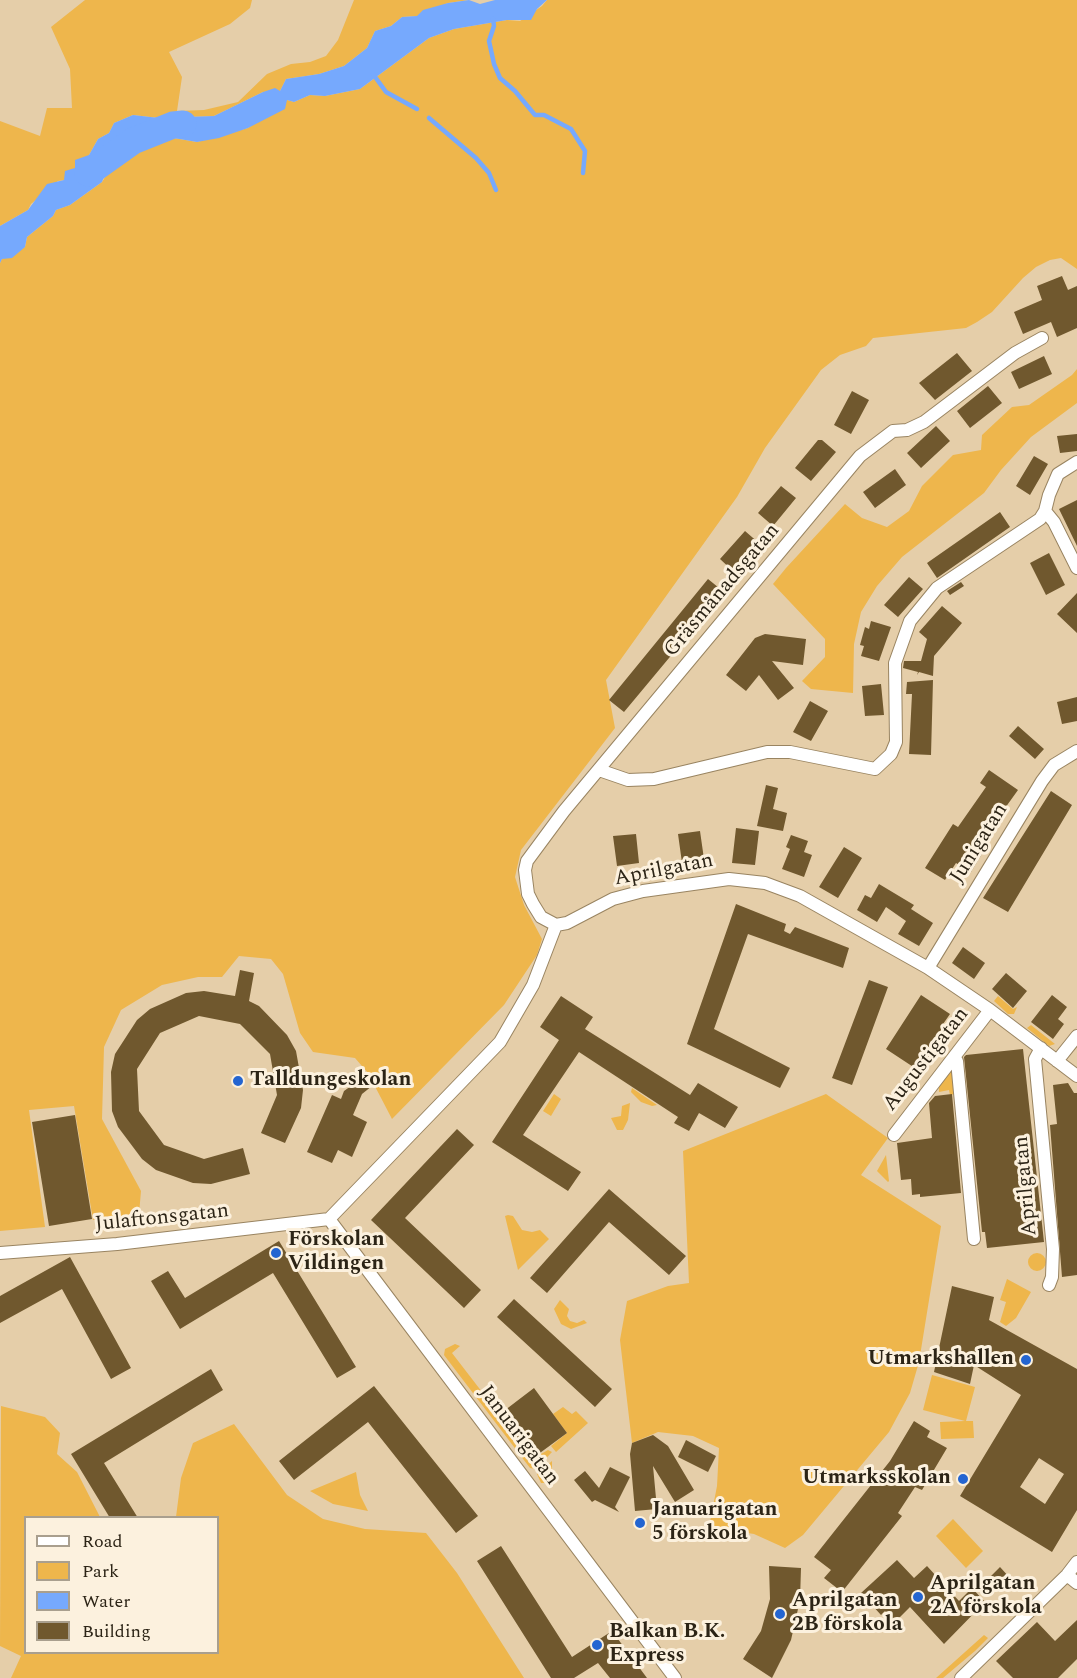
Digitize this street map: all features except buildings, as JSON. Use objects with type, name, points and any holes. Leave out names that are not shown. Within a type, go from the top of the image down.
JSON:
[{"type":"street","name":"Gräsmånadsgatan","points":[[556,925],[541,917],[528,894],[525,870],[527,861],[599,770],[860,456],[893,431],[907,430],[924,422],[1015,352],[1042,338]]},
{"type":"street","points":[[599,770],[628,780],[654,779],[767,752],[790,752],[875,769],[891,754],[896,742],[895,663],[910,621],[937,588],[1040,519],[1058,474],[1077,462]]},
{"type":"street","points":[[1045,511],[1054,522],[1077,568]]},
{"type":"street","name":"Junigatan","points":[[928,968],[1042,781],[1054,765],[1077,751]]},
{"type":"street","name":"Aprilgatan","points":[[556,925],[567,923],[613,899],[644,891],[701,881],[750,880],[765,883],[800,896],[928,968],[990,1010],[1077,1076]]},
{"type":"street","points":[[329,1219],[500,1042],[533,985],[556,925]]},
{"type":"street","name":"Augustigatan","points":[[894,1135],[990,1010]]},
{"type":"street","points":[[1057,1061],[1077,1036]]},
{"type":"street","name":"Aprilgatan","points":[[1041,1048],[1035,1059],[1053,1249],[1052,1277],[1049,1285]]},
{"type":"street","points":[[953,1059],[957,1061],[974,1239]]},
{"type":"street","name":"Julaftonsgatan","points":[[0,1253],[117,1244],[329,1219]]},
{"type":"street","name":"Januarigatan","points":[[329,1219],[675,1678]]},
{"type":"street","points":[[961,1678],[1072,1579],[1077,1562]]},
{"type":"green space","points":[[85,0],[252,0],[250,8],[230,24],[169,52],[182,77],[177,111],[204,110],[238,102],[267,74],[291,64],[310,62],[326,56],[338,40],[354,0],[469,0],[448,3],[418,16],[402,17],[391,26],[375,31],[367,48],[344,66],[319,74],[286,79],[280,91],[263,92],[214,116],[159,118],[133,115],[114,123],[109,133],[98,139],[89,155],[64,180],[58,181],[31,204],[28,210],[0,226],[0,121],[40,136],[47,108],[72,108],[70,69],[51,27]]},
{"type":"green space","points":[[547,0],[1077,0],[1077,269],[1061,258],[1050,260],[1036,267],[1023,278],[992,312],[966,328],[873,338],[866,346],[840,355],[821,370],[765,448],[737,497],[606,680],[615,728],[521,850],[515,877],[524,905],[542,939],[537,955],[504,1005],[392,1119],[368,1073],[355,1058],[313,1052],[300,1033],[283,974],[271,959],[239,956],[222,977],[198,977],[162,985],[121,1010],[104,1047],[102,1119],[141,1191],[139,1214],[93,1220],[74,1106],[29,1110],[45,1227],[0,1231],[0,263],[2,259],[25,247],[27,237],[53,216],[56,210],[70,205],[102,182],[117,158],[120,145],[129,138],[144,133],[197,142],[248,128],[287,100],[294,102],[310,95],[325,96],[360,89],[429,38],[454,29],[507,20],[520,21]]},
{"type":"green space","points":[[1077,369],[1077,403],[1031,437],[984,493],[902,557],[877,586],[861,612],[854,644],[853,693],[811,689],[802,681],[825,657],[825,639],[773,584],[786,568],[845,504],[862,518],[887,527],[909,511],[922,486],[953,455],[981,450],[982,435],[1012,407],[1029,405]]},
{"type":"green space","points":[[998,996],[1013,1009],[1017,1007],[1014,1014],[1008,1014],[994,1001]]},
{"type":"green space","points":[[1031,1025],[1055,1044],[1049,1046],[1027,1028]]},
{"type":"green space","points":[[949,1072],[952,1072],[955,1094],[950,1095],[949,1090],[939,1092],[939,1085]]},
{"type":"green space","points":[[632,1088],[657,1105],[652,1106],[641,1102],[631,1092]]},
{"type":"green space","points":[[554,1094],[561,1099],[551,1116],[543,1111]]},
{"type":"green space","points":[[826,1094],[888,1138],[861,1175],[941,1226],[919,1362],[910,1393],[889,1432],[803,1535],[785,1548],[754,1534],[709,1527],[717,1486],[719,1448],[693,1436],[658,1432],[632,1443],[620,1340],[627,1301],[668,1286],[689,1283],[683,1151]]},
{"type":"green space","points":[[630,1103],[628,1120],[623,1130],[617,1130],[611,1118],[621,1116],[622,1106]]},
{"type":"green space","points":[[886,1155],[889,1181],[888,1182],[877,1171]]},
{"type":"green space","points":[[505,1216],[513,1216],[522,1230],[532,1232],[540,1230],[549,1239],[518,1270]]},
{"type":"green space","points":[[1033,1253],[1041,1253],[1046,1258],[1044,1269],[1033,1271],[1028,1266],[1028,1258]]},
{"type":"green space","points":[[1007,1279],[1031,1292],[1016,1318],[1006,1326],[1000,1322],[1006,1302],[1000,1300]]},
{"type":"green space","points":[[560,1300],[569,1309],[567,1316],[570,1321],[577,1323],[584,1320],[587,1323],[571,1329],[561,1324],[554,1309]]},
{"type":"green space","points":[[455,1344],[460,1346],[452,1353],[499,1414],[496,1417],[529,1461],[548,1450],[552,1452],[536,1469],[530,1468],[444,1355],[445,1349]]},
{"type":"green space","points":[[932,1375],[975,1387],[966,1421],[973,1421],[974,1438],[941,1439],[940,1422],[965,1421],[923,1410]]},
{"type":"green space","points":[[1,1406],[45,1417],[60,1433],[57,1454],[77,1472],[99,1516],[24,1516],[24,1654],[219,1654],[219,1516],[176,1516],[181,1478],[193,1443],[234,1424],[287,1495],[323,1519],[365,1529],[426,1533],[457,1573],[524,1678],[11,1678],[21,1656],[0,1646]]},
{"type":"green space","points":[[563,1407],[572,1414],[576,1411],[588,1423],[556,1452],[551,1446],[567,1433],[553,1414]]},
{"type":"green space","points":[[552,1461],[552,1477],[541,1483],[537,1474]]},
{"type":"green space","points":[[356,1472],[360,1495],[368,1511],[333,1504],[310,1491]]},
{"type":"green space","points":[[953,1519],[983,1551],[966,1568],[936,1536]]},
{"type":"green space","points":[[984,1635],[988,1638],[975,1651],[943,1678],[936,1678]]},
{"type":"water","points":[[469,0],[480,4],[495,0],[547,0],[537,9],[531,20],[507,20],[454,29],[429,38],[360,89],[325,96],[310,95],[294,102],[287,100],[285,109],[248,128],[219,138],[197,142],[144,133],[129,138],[120,145],[111,171],[105,174],[102,182],[70,205],[56,210],[53,216],[27,237],[25,247],[12,258],[2,259],[0,263],[0,226],[28,210],[47,184],[64,180],[65,171],[75,168],[75,160],[89,155],[98,139],[109,133],[114,123],[133,115],[159,118],[214,116],[263,92],[275,88],[280,91],[286,79],[319,74],[344,66],[367,48],[375,31],[391,26],[402,17],[417,16],[423,10]]},
{"type":"waterway","points":[[493,19],[494,26],[489,41],[500,78],[515,91],[535,115],[544,115],[571,129],[585,151],[583,173]]},
{"type":"waterway","points":[[373,74],[386,92],[417,109]]},
{"type":"waterway","points":[[429,118],[476,158],[489,173],[496,190]]},
{"type":"waterway","points":[[88,173],[133,141],[173,125],[183,124]]},
{"type":"place","name":"Talldungeskolan","points":[[238,1081]]},
{"type":"place","name":"Förskolan Vildingen","points":[[276,1253]]},
{"type":"place","name":"Utmarkshallen","points":[[1026,1360]]},
{"type":"place","name":"Utmarksskolan","points":[[963,1479]]},
{"type":"place","name":"Januarigatan 5 förskola","points":[[640,1523]]},
{"type":"place","name":"Aprilgatan 2A förskola","points":[[918,1597]]},
{"type":"place","name":"Aprilgatan 2B förskola","points":[[780,1614]]},
{"type":"place","name":"Balkan B.K. Express","points":[[597,1645]]}]
